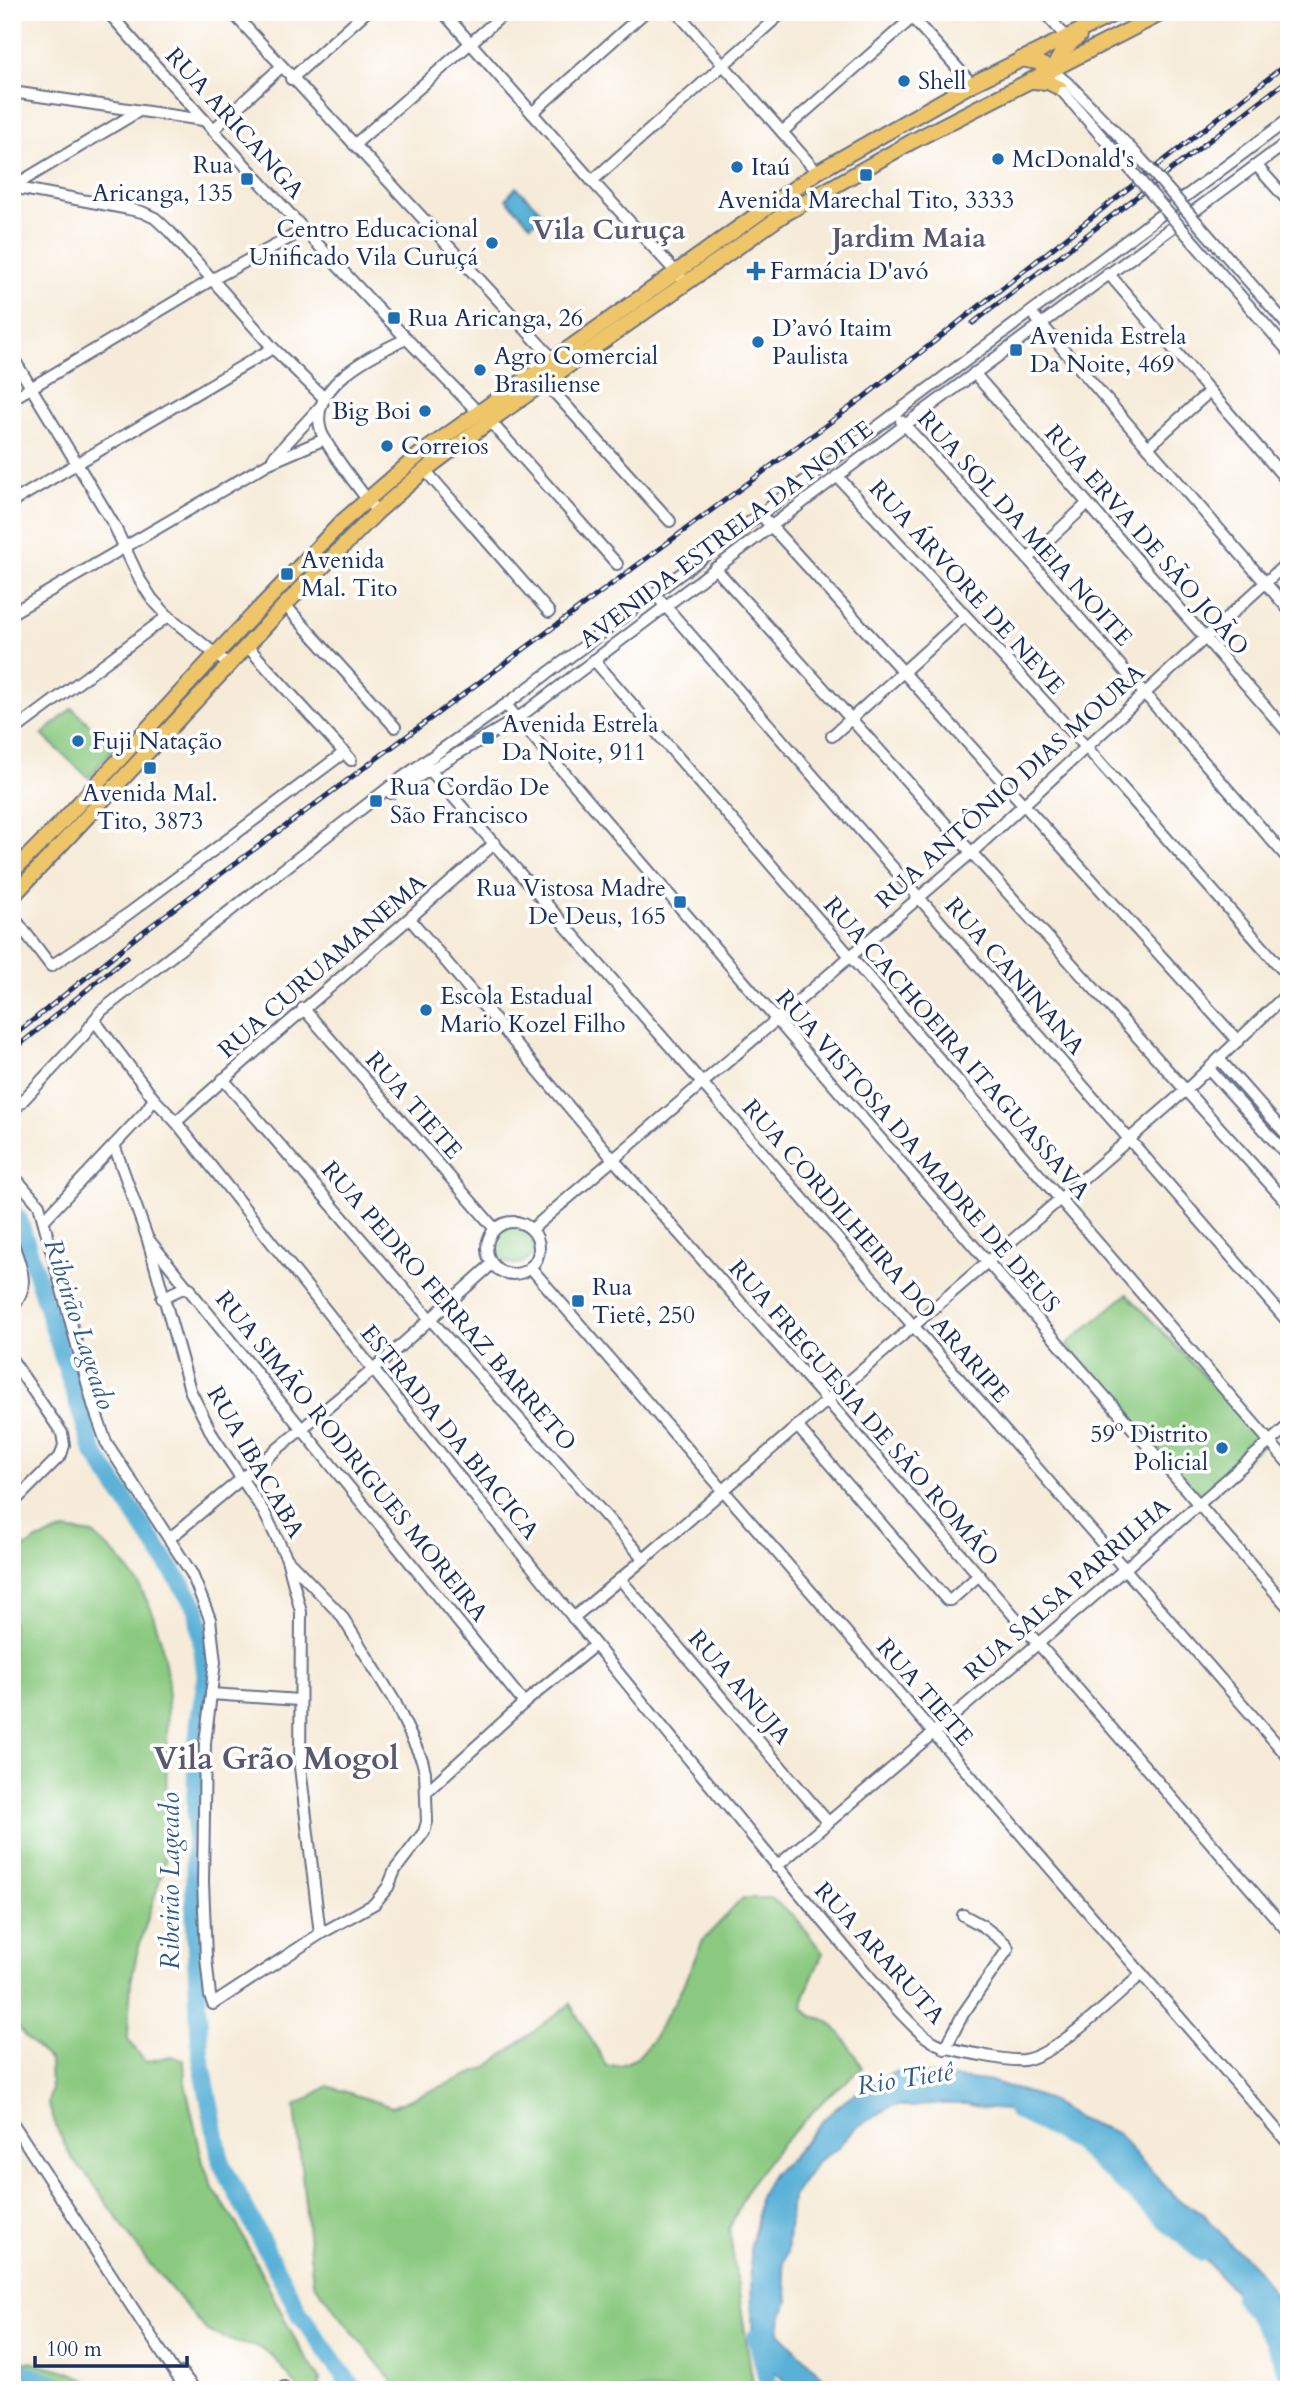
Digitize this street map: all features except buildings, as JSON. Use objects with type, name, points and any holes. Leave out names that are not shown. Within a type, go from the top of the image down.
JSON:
[{"type":"main road","points":[[12,872],[60,824],[307,557],[366,499],[478,411],[817,172],[972,85],[1118,12]]},
{"type":"main road","points":[[12,897],[285,606],[377,512],[425,470],[545,382],[802,204],[903,146],[1164,12]]},
{"type":"main road","points":[[1052,70],[1064,49],[1098,23]]},
{"type":"main road","points":[[1029,81],[1048,82],[1065,87],[1068,71],[1075,58]]},
{"type":"main road","points":[[1021,59],[1037,62],[1052,70]]},
{"type":"main road","points":[[802,204],[817,172]]},
{"type":"street","name":"RUA ARICANGA","points":[[108,12],[304,230],[478,411]]},
{"type":"street","points":[[232,12],[291,79],[553,359]]},
{"type":"street","points":[[291,79],[366,12]]},
{"type":"street","points":[[443,12],[687,284]]},
{"type":"street","points":[[354,145],[506,12]]},
{"type":"street","points":[[532,113],[645,12]]},
{"type":"street","points":[[677,12],[817,172]]},
{"type":"street","points":[[592,181],[783,12]]},
{"type":"street","points":[[1044,12],[1066,37]]},
{"type":"street","points":[[782,132],[913,14],[972,85]]},
{"type":"street","points":[[213,130],[281,67]]},
{"type":"street","points":[[1052,70],[1289,352]]},
{"type":"street","points":[[1065,87],[1141,159],[1289,327]]},
{"type":"street","points":[[12,92],[203,120]]},
{"type":"street","points":[[12,187],[139,111]]},
{"type":"street","name":"AVENIDA ESTRELA DA NOITE","points":[[427,766],[1289,119]]},
{"type":"street","name":"AVENIDA ESTRELA DA NOITE","points":[[427,766],[518,718],[974,373],[1289,141]]},
{"type":"street","points":[[1257,166],[1289,202]]},
{"type":"street","points":[[12,187],[142,212],[155,218],[323,402]]},
{"type":"street","points":[[12,399],[213,279],[304,230]]},
{"type":"street","points":[[1108,273],[1289,483]]},
{"type":"street","points":[[1031,311],[1289,610]]},
{"type":"street","points":[[269,463],[323,402],[335,384],[363,361],[406,339]]},
{"type":"street","points":[[12,502],[273,348]]},
{"type":"street","points":[[12,356],[125,547],[146,590],[168,615],[229,665]]},
{"type":"street","name":"RUA ERVA DE SÃO JOÃO","points":[[974,373],[1289,734]]},
{"type":"street","points":[[545,382],[670,521]]},
{"type":"street","points":[[1148,447],[1210,391]]},
{"type":"street","points":[[323,402],[319,416],[325,439],[377,512]]},
{"type":"street","name":"RUA SOL DA MEIA NOITE","points":[[894,414],[1028,559],[1289,860]]},
{"type":"street","points":[[490,421],[617,564]]},
{"type":"street","points":[[12,613],[269,463],[325,439]]},
{"type":"street","points":[[425,470],[549,612]]},
{"type":"street","name":"RUA ÁRVORE DE NEVE","points":[[837,476],[1086,747],[1289,977]]},
{"type":"street","points":[[1028,559],[1087,504]]},
{"type":"street","points":[[761,514],[1238,1041]]},
{"type":"street","name":"RUA ANTÔNIO DIAS MOURA","points":[[532,1230],[971,853],[1289,561]]},
{"type":"street","points":[[715,568],[1289,1205]]},
{"type":"street","name":"RUA CANINANA","points":[[655,593],[1289,1323]]},
{"type":"street","points":[[285,606],[395,727]]},
{"type":"street","points":[[12,732],[168,615]]},
{"type":"street","points":[[832,736],[965,617]]},
{"type":"street","points":[[12,915],[51,966],[348,756],[247,646]]},
{"type":"street","name":"RUA CACHOEIRA ITAGUASSAVA","points":[[594,660],[1289,1464]]},
{"type":"street","name":"RUA VISTOSA DA MADRE DE DEUS","points":[[506,705],[987,1263],[1289,1608]]},
{"type":"street","points":[[12,1112],[102,1011],[373,802],[427,766]]},
{"type":"street","name":"RUA CORDILHEIRA DO ARARIPE","points":[[427,766],[1289,1758]]},
{"type":"street","name":"RUA CURUAMANEMA","points":[[176,1122],[495,843]]},
{"type":"street","name":"RUA FREGUESIA DE SÃO ROMÃO","points":[[410,919],[613,1159],[827,1400],[1289,1933]]},
{"type":"street","points":[[573,1618],[1186,1090],[1289,992]]},
{"type":"street","name":"RUA TIETE","points":[[303,1009],[495,1229]]},
{"type":"street","name":"ESTRADA DA BIACICA","points":[[94,1020],[154,1099],[176,1122],[373,1371],[776,1867]]},
{"type":"street","points":[[1219,1059],[1287,1132],[1275,1142]]},
{"type":"street","points":[[1209,1069],[1289,1157]]},
{"type":"street","name":"RUA PEDRO FERRAZ BARRETO","points":[[223,1079],[430,1319],[644,1559]]},
{"type":"street","points":[[44,1220],[154,1099]]},
{"type":"street","name":"RUA IBACABA","points":[[114,1146],[146,1237],[190,1390],[202,1418],[264,1512],[287,1559],[296,1591],[301,1612],[300,1767],[320,1934]]},
{"type":"street","points":[[12,1174],[39,1205],[94,1408],[106,1442],[192,1574],[211,1619],[215,1662],[204,1763],[203,1882],[206,1957],[213,2004],[320,1934],[366,1910],[381,1897],[396,1870],[424,1832],[427,1822],[422,1760],[395,1702],[341,1615],[287,1559]]},
{"type":"street","points":[[509,1221],[526,1224],[532,1230],[539,1245],[536,1261],[530,1267],[523,1272],[506,1273],[492,1264],[486,1250],[487,1242],[495,1229],[509,1221]]},
{"type":"street","name":"RUA SIMÃO RODRIGUES MOREIRA","points":[[146,1237],[524,1703]]},
{"type":"street","points":[[12,1241],[24,1280],[24,1290],[12,1308]]},
{"type":"street","points":[[170,1538],[373,1371],[492,1264]]},
{"type":"street","name":"RUA TIETE","points":[[530,1267],[1289,2144]]},
{"type":"street","points":[[162,1298],[190,1288]]},
{"type":"street","points":[[12,1360],[62,1433],[64,1445],[61,1454],[12,1504]]},
{"type":"street","name":"RUA SALSA PARRILHA","points":[[776,1867],[1124,1570],[1289,1425]]},
{"type":"street","points":[[797,1426],[947,1600],[951,1600],[979,1575]]},
{"type":"street","name":"RUA ANUJA","points":[[620,1579],[828,1822]]},
{"type":"street","points":[[296,1591],[312,1584]]},
{"type":"street","points":[[426,1792],[524,1703],[595,1645]]},
{"type":"street","points":[[211,1694],[299,1700]]},
{"type":"street","name":"RUA ARARUTA","points":[[776,1867],[912,2025],[930,2042],[944,2049],[1007,2060],[1025,2060],[1039,2055],[1070,2034],[1142,1974]]},
{"type":"street","points":[[944,2049],[1008,1949],[1006,1944],[983,1926],[962,1915]]},
{"type":"street","points":[[12,2122],[186,2390]]},
{"type":"street","points":[[167,2360],[195,2390]]},
{"type":"green space","name":"Fuji Natação","points":[[72,708],[114,747],[89,778],[42,735]]},
{"type":"green space","points":[[515,1226],[529,1231],[534,1245],[529,1259],[515,1264],[501,1259],[496,1245],[501,1231]]},
{"type":"green space","points":[[1127,1294],[1266,1442],[1199,1498],[1066,1345]]},
{"type":"green space","points":[[65,1530],[93,1534],[120,1559],[138,1583],[152,1611],[168,1681],[165,1863],[137,1953],[131,1982],[128,2039],[145,2062],[171,2056],[184,2059],[185,2083],[203,2163],[214,2190],[235,2221],[298,2345],[320,2379],[319,2390],[300,2390],[276,2360],[259,2347],[237,2343],[207,2331],[144,2257],[91,2180],[71,2157],[48,2104],[51,2090],[50,2061],[27,2039],[12,2019],[12,1556],[37,1540]]},
{"type":"green space","points":[[743,1898],[771,1898],[794,1916],[823,1953],[805,1994],[803,2008],[837,2030],[862,2068],[824,2100],[780,2146],[749,2186],[729,2229],[754,2390],[399,2390],[313,2282],[295,2106],[328,2086],[392,2107],[486,2068],[570,2004],[607,2066],[621,2065],[637,2058],[651,2042],[679,1994],[703,1940]]},
{"type":"green space","points":[[30,2362],[75,2374],[99,2390],[12,2390],[12,2363]]},
{"type":"water","points":[[516,187],[544,214],[531,225],[506,199]]},
{"type":"water","name":"Rio Tietê","points":[[897,2071],[994,2082],[1047,2099],[1079,2119],[1118,2133],[1179,2201],[1204,2214],[1230,2244],[1250,2261],[1280,2301],[1289,2318],[1289,2377],[1271,2327],[1192,2246],[1178,2227],[1153,2207],[1138,2186],[1106,2157],[1063,2127],[1033,2120],[1017,2111],[967,2104],[913,2107],[894,2105],[855,2128],[836,2149],[816,2163],[792,2197],[787,2252],[783,2263],[788,2301],[781,2316],[779,2333],[836,2390],[793,2390],[765,2366],[753,2342],[750,2250],[759,2197],[773,2173],[788,2161],[825,2118],[870,2084]]},
{"type":"waterway","name":"Ribeirão Lageado","points":[[12,1212],[19,1220],[93,1451],[197,1608],[206,1679],[196,1760],[194,1902],[200,2053],[221,2163],[300,2314],[354,2390]]},
{"type":"waterway","name":"Rio Tietê","points":[[1016,2110],[1076,2141],[1201,2252]]},
{"type":"waterway","name":"Rio Tietê","points":[[1242,2295],[1273,2339],[1289,2376]]},
{"type":"waterway","name":"Rio Tietê","points":[[756,2336],[770,2390]]},
{"type":"waterway","points":[[12,2369],[71,2390]]},
{"type":"railway","points":[[12,1037],[144,931],[860,400],[1289,62]]},
{"type":"railway","points":[[973,323],[1289,79]]},
{"type":"railway","points":[[12,1051],[127,957]]},
{"type":"place","name":"Shell","points":[[904,81]]},
{"type":"place","name":"McDonald's","points":[[998,159]]},
{"type":"place","name":"Itaú","points":[[737,167]]},
{"type":"place","name":"Avenida Marechal Tito, 3333","points":[[866,175]]},
{"type":"place","name":"Rua Aricanga, 135","points":[[247,179]]},
{"type":"place","name":"Centro Educacional Unificado Vila Curuçá","points":[[492,243]]},
{"type":"place","name":"Farmácia D'avó","points":[[756,271]]},
{"type":"place","name":"Rua Aricanga, 26","points":[[394,318]]},
{"type":"place","name":"D’avó Itaim Paulista","points":[[758,342]]},
{"type":"place","name":"Avenida Estrela Da Noite, 469","points":[[1016,350]]},
{"type":"place","name":"Agro Comercial Brasiliense","points":[[480,370]]},
{"type":"place","name":"Big Boi","points":[[425,411]]},
{"type":"place","name":"Correios","points":[[387,446]]},
{"type":"place","name":"Avenida Mal. Tito","points":[[287,574]]},
{"type":"place","name":"Avenida Estrela Da Noite, 911","points":[[488,738]]},
{"type":"place","name":"Fuji Natação","points":[[78,741]]},
{"type":"place","name":"Avenida Mal. Tito, 3873","points":[[150,768]]},
{"type":"place","name":"Rua Cordão De São Francisco","points":[[376,801]]},
{"type":"place","name":"Rua Vistosa Madre De Deus, 165","points":[[680,902]]},
{"type":"place","name":"Escola Estadual Mario Kozel Filho","points":[[426,1010]]},
{"type":"place","name":"Rua Tietê, 250","points":[[578,1301]]},
{"type":"place","name":"59º Distrito Policial","points":[[1222,1448]]},
{"type":"district","name":"Vila Curuça","points":[[609,229]]},
{"type":"district","name":"Jardim Maia","points":[[909,237]]},
{"type":"district","name":"Vila Grão Mogol","points":[[276,1758]]}]
